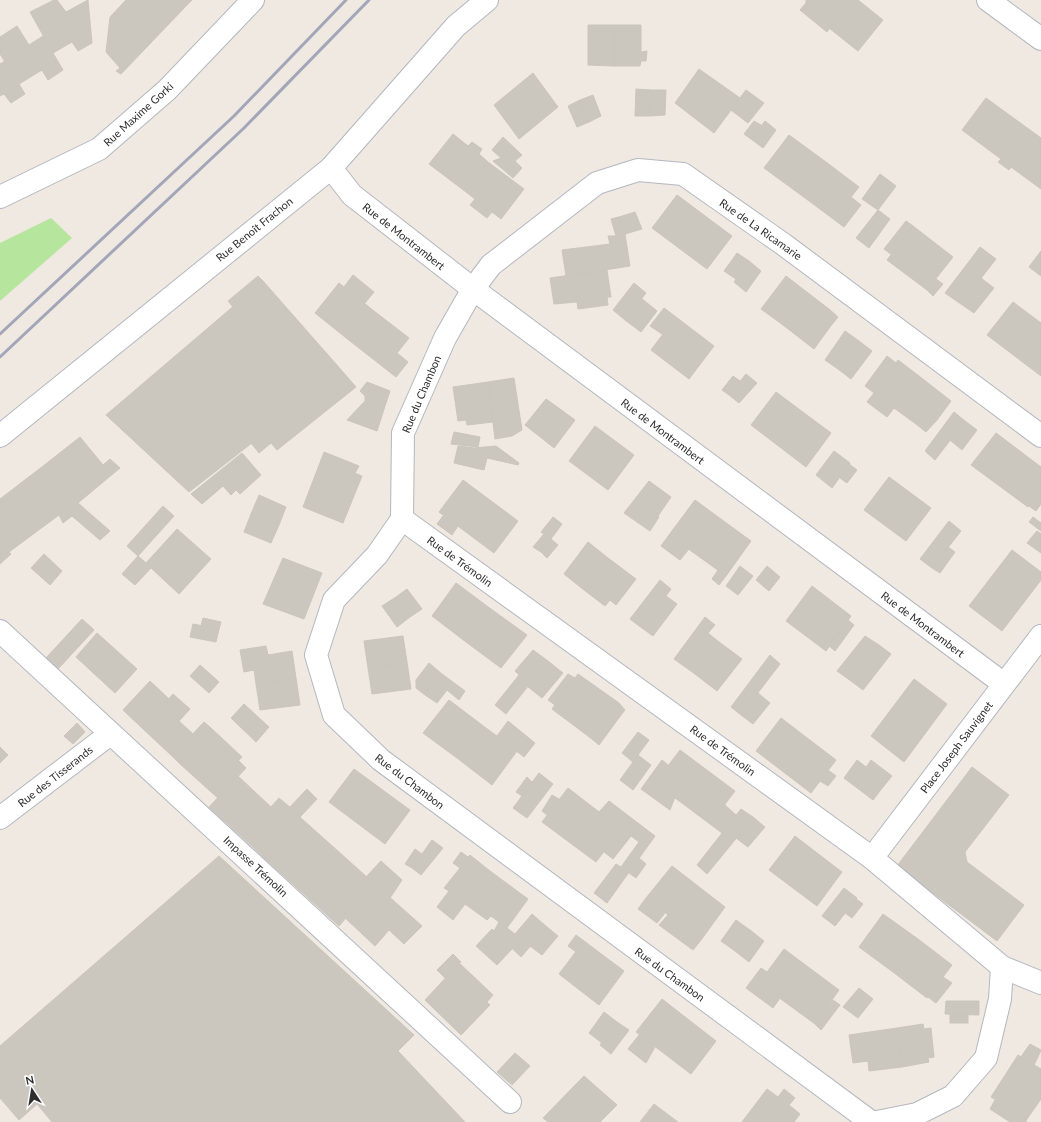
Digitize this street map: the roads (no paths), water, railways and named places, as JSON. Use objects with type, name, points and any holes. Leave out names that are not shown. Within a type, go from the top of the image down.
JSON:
[{"type":"street","name":"Rue Maxime Gorki","points":[[0,197],[99,149],[167,90],[253,0]]},
{"type":"street","name":"Rue Benoît Frachon","points":[[0,436],[331,168],[456,26],[487,0]]},
{"type":"street","points":[[988,0],[1041,39]]},
{"type":"street","name":"Rue de Montrambert","points":[[331,168],[352,195],[473,289],[1004,684]]},
{"type":"street","name":"Rue de La Ricamarie","points":[[473,289],[490,266],[597,183],[638,170],[683,174],[783,244],[1041,436]]},
{"type":"street","name":"Rue du Chambon","points":[[473,289],[446,338],[403,433],[402,519],[377,555],[334,600],[316,655],[334,714],[381,760],[871,1122]]},
{"type":"street","name":"Rue de Trémolin","points":[[402,519],[872,858],[1002,967],[1041,983]]},
{"type":"street","name":"Impasse Trémolin","points":[[0,631],[110,734],[183,798],[510,1102]]},
{"type":"street","name":"Place Joseph Sauvignet","points":[[872,858],[1041,636]]},
{"type":"street","name":"Rue des Tisserands","points":[[0,818],[110,734]]},
{"type":"street","points":[[877,1122],[917,1114],[953,1096],[986,1058],[1000,999],[1002,967]]},
{"type":"railway","points":[[0,334],[234,116],[346,0]]},
{"type":"railway","points":[[0,357],[244,128],[369,0]]}]
